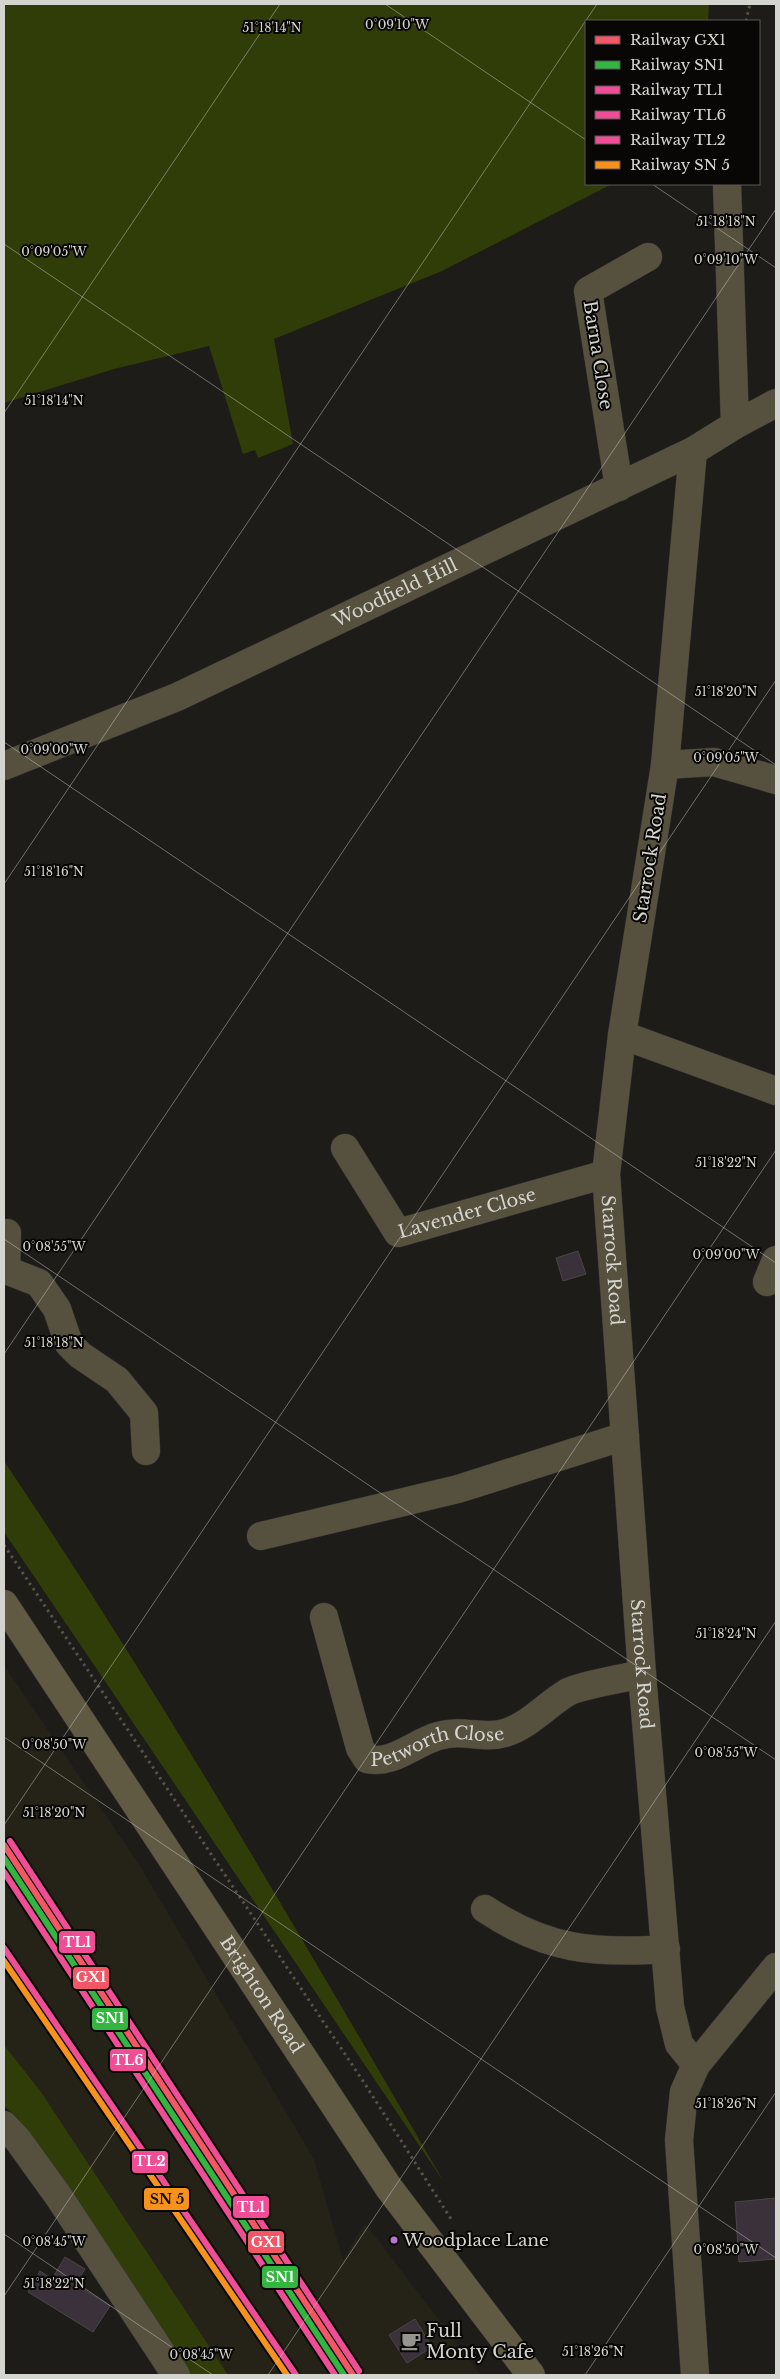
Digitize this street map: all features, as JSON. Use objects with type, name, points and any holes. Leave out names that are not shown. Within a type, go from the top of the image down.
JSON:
[{"type":"highway","name":"Brighton Road","points":[[4,1604],[389,2188],[531,2375]]},
{"type":"street","points":[[727,185],[735,425]]},
{"type":"street","name":"Barna Close","points":[[620,486],[588,291],[648,257]]},
{"type":"street","name":"Woodfield Hill","points":[[4,766],[177,697],[693,452],[735,425],[776,403]]},
{"type":"street","name":"Starrock Road","points":[[693,452],[665,765],[622,1035],[606,1174],[642,1674],[670,2007],[679,2044],[696,2065]]},
{"type":"street","points":[[665,765],[714,762],[776,780]]},
{"type":"street","points":[[622,1035],[776,1091]]},
{"type":"street","name":"Lavender Close","points":[[345,1148],[398,1233],[606,1174]]},
{"type":"street","points":[[7,1233],[5,1271],[39,1283],[58,1309],[69,1344],[80,1355],[117,1380],[144,1413],[146,1451]]},
{"type":"street","points":[[261,1536],[458,1489],[625,1436]]},
{"type":"street","name":"Petworth Close","points":[[324,1617],[360,1748],[367,1759],[379,1762],[437,1736],[459,1731],[490,1736],[504,1734],[520,1728],[570,1691],[642,1674]]},
{"type":"street","points":[[485,1909],[522,1931],[543,1939],[580,1948],[611,1952],[666,1949]]},
{"type":"street","points":[[695,2375],[679,2140],[684,2092],[696,2065],[776,1967]]},
{"type":"street","points":[[4,2125],[18,2140],[59,2197],[176,2375]]},
{"type":"path","points":[[746,20],[750,4]]},
{"type":"path","points":[[4,1545],[363,2081],[453,2222]]},
{"type":"shaded area","points":[[4,1665],[140,1866],[314,2159],[343,2260],[365,2223],[481,2375],[219,2375],[4,2081]]},
{"type":"green space","points":[[4,4],[709,4],[708,20],[585,20],[585,185],[610,185],[442,271],[274,339],[293,444],[258,458],[255,450],[243,454],[209,346],[114,369],[4,403]]},
{"type":"green space","points":[[4,1461],[175,1727],[444,2182],[4,1532]]},
{"type":"green space","points":[[4,2045],[41,2092],[228,2375],[188,2375],[18,2118],[4,2106]]},
{"type":"building","points":[[578,1251],[586,1274],[563,1281],[556,1258]]},
{"type":"building","points":[[776,2198],[776,2259],[739,2262],[735,2202]]},
{"type":"building","points":[[65,2257],[85,2269],[75,2284],[110,2306],[93,2332],[28,2292],[40,2271],[52,2279]]},
{"type":"building","name":"Full Monty Cafe","points":[[415,2319],[432,2347],[407,2363],[389,2335]]},
{"type":"rail line","name":"TL1","points":[[10,1841],[359,2371]]},
{"type":"rail line","name":"GX1","points":[[4,1845],[353,2375]]},
{"type":"rail line","name":"SN1","points":[[4,1858],[344,2375]]},
{"type":"rail line","name":"TL6","points":[[4,1872],[335,2375]]},
{"type":"rail line","name":"TL2","points":[[4,1948],[296,2375]]},
{"type":"transit line","points":[[4,1961],[287,2375]]},
{"type":"place","name":"Woodplace Lane","points":[[394,2240]]},
{"type":"place","name":"Full Monty Cafe","points":[[411,2341]]}]
